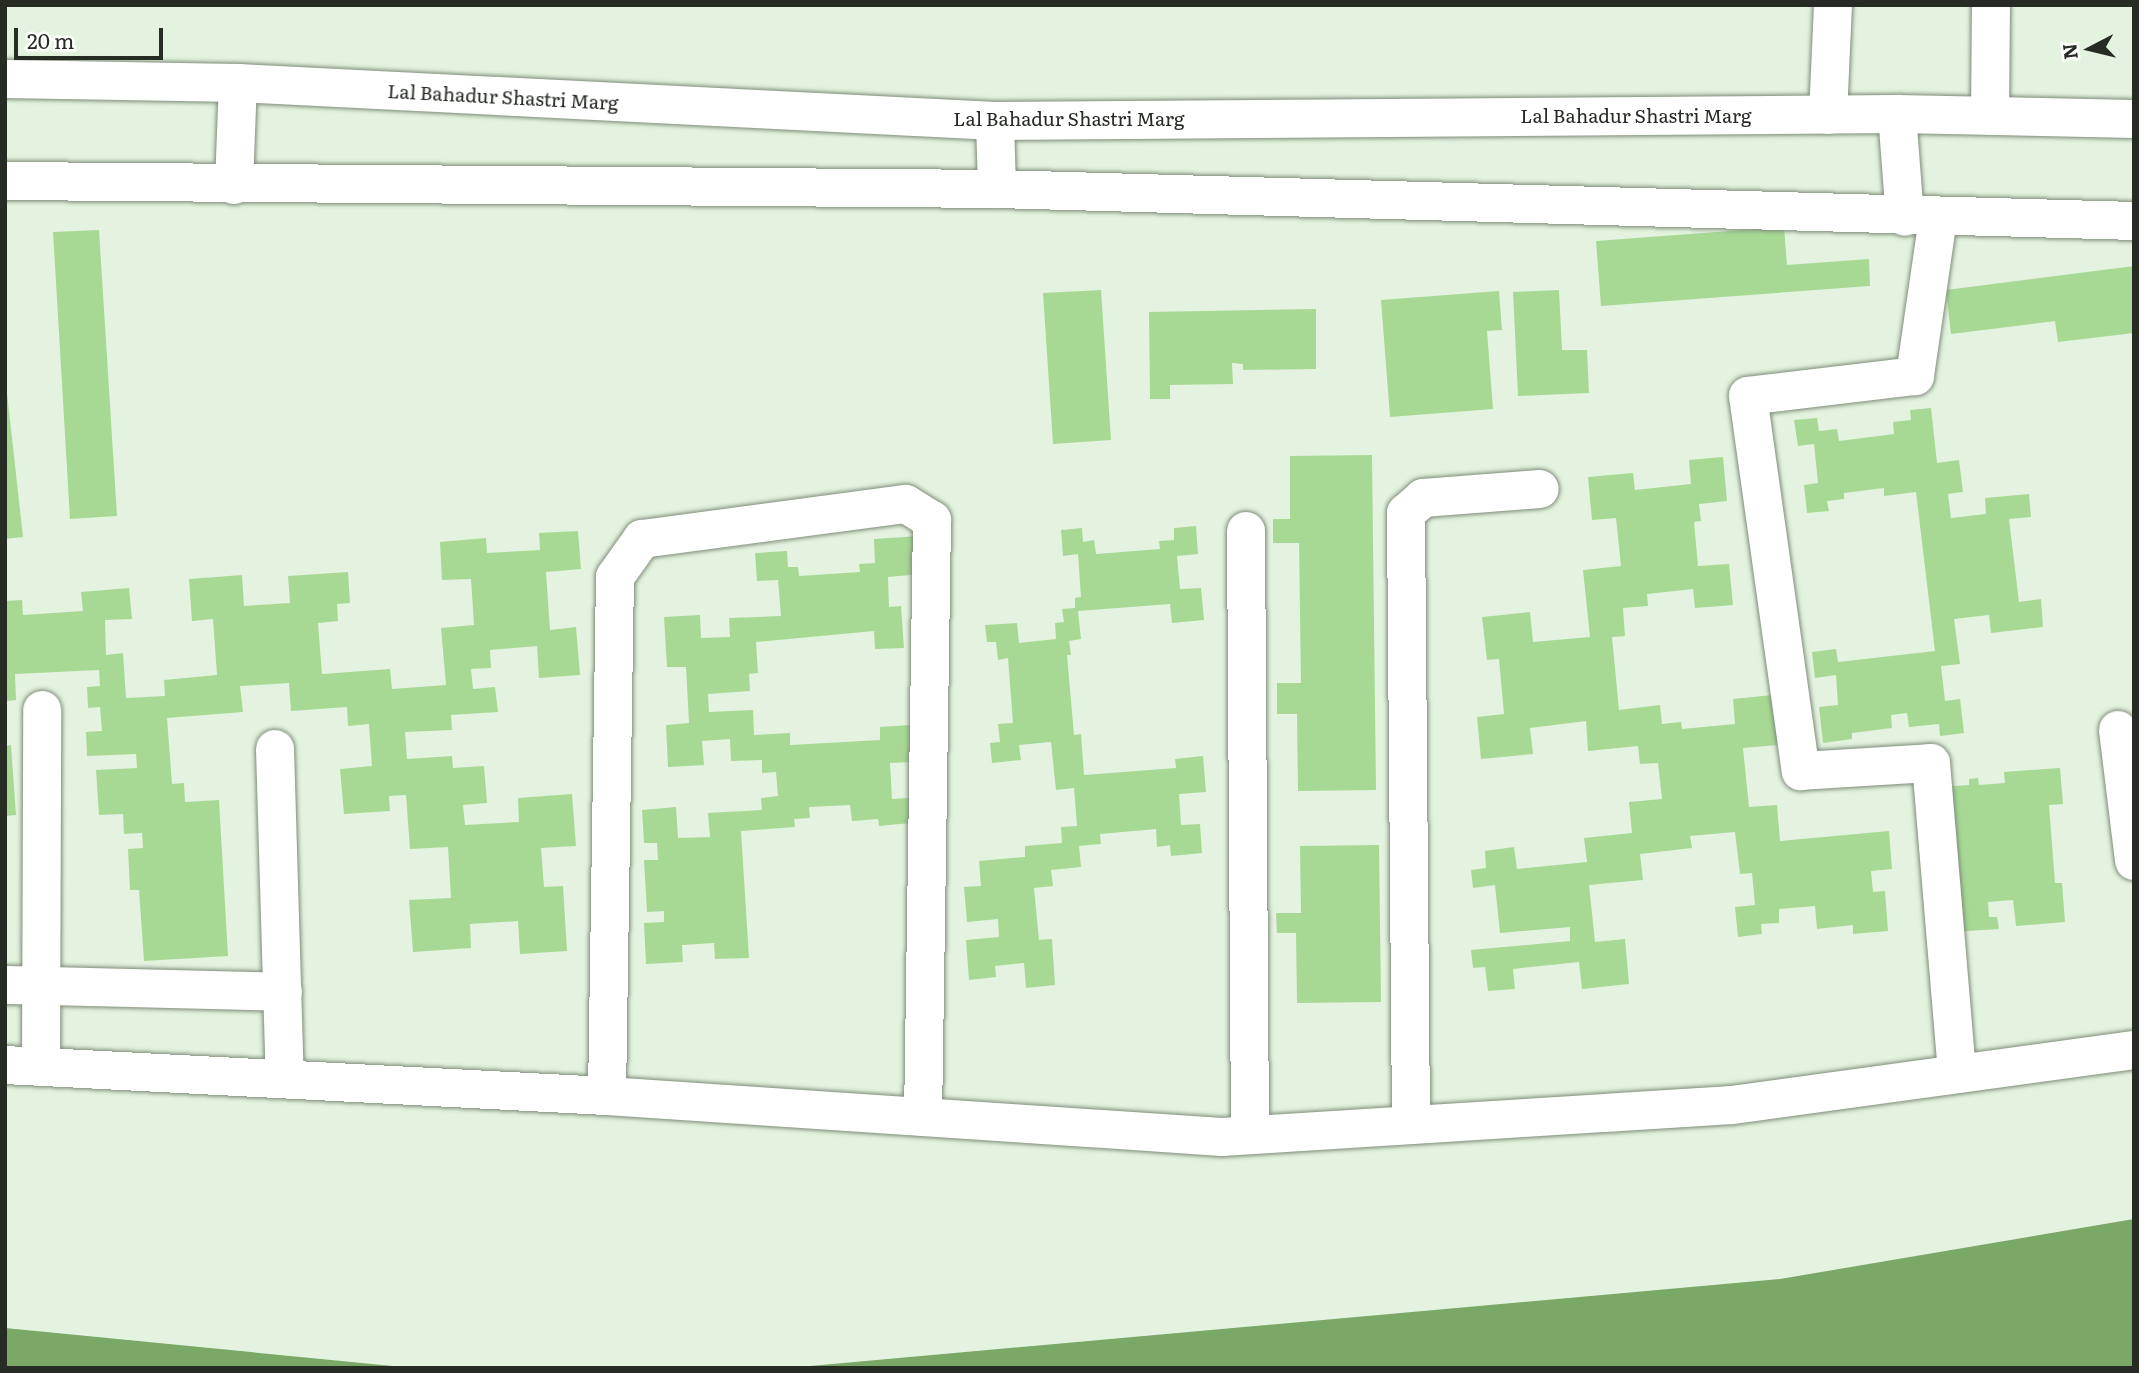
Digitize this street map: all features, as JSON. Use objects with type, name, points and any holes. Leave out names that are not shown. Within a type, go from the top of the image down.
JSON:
[{"type":"street","points":[[1828,115],[1833,5]]},
{"type":"street","points":[[1990,116],[1991,5]]},
{"type":"street","name":"Lal Bahadur Shastri Marg","points":[[5,79],[238,83],[995,121],[1897,114],[2134,118]]},
{"type":"street","points":[[234,185],[238,83]]},
{"type":"street","points":[[1897,114],[1921,218],[1915,376],[1748,396],[1801,771],[1931,763],[1957,1074]]},
{"type":"street","points":[[995,121],[997,189]]},
{"type":"street","points":[[5,181],[234,185],[997,189],[1921,218],[2134,221]]},
{"type":"street","points":[[1411,1125],[1406,513],[1423,498],[1540,489]]},
{"type":"street","points":[[607,1096],[615,577],[642,539],[906,504],[932,520],[923,1117]]},
{"type":"street","points":[[1246,531],[1251,1135]]},
{"type":"street","points":[[42,709],[23,985],[23,1066],[607,1096],[1251,1135],[1732,1105],[2134,1050]]},
{"type":"street","points":[[2118,730],[2134,860]]},
{"type":"street","points":[[275,749],[285,1080]]},
{"type":"street","points":[[23,985],[283,992]]},
{"type":"shaded area","points":[[2134,1219],[2134,1368],[788,1368],[1780,1279]]},
{"type":"shaded area","points":[[5,1328],[413,1368],[5,1368]]},
{"type":"building","points":[[1784,227],[1787,265],[1869,259],[1870,286],[1601,306],[1596,241]]},
{"type":"building","points":[[99,230],[117,516],[70,519],[53,232]]},
{"type":"building","points":[[2134,266],[2134,333],[2058,342],[2055,321],[1951,334],[1946,290]]},
{"type":"building","points":[[1101,290],[1111,440],[1053,444],[1043,293]]},
{"type":"building","points":[[1559,290],[1562,350],[1587,350],[1589,393],[1518,396],[1513,292]]},
{"type":"building","points":[[1499,291],[1502,330],[1487,331],[1493,409],[1390,417],[1381,300]]},
{"type":"building","points":[[1316,309],[1316,369],[1243,370],[1243,364],[1232,363],[1233,384],[1170,385],[1170,399],[1150,399],[1149,312]]},
{"type":"building","points":[[5,375],[23,537],[5,539]]},
{"type":"building","points":[[1931,408],[1937,463],[1959,460],[1963,492],[1948,494],[1951,518],[1986,514],[1985,498],[2029,494],[2031,517],[2009,519],[2019,602],[2041,599],[2043,627],[1991,633],[1989,615],[1954,619],[1960,664],[1941,666],[1945,701],[1960,699],[1964,733],[1940,736],[1939,724],[1909,727],[1907,713],[1891,715],[1892,728],[1852,733],[1852,739],[1823,743],[1819,707],[1838,705],[1836,675],[1815,678],[1812,652],[1836,649],[1838,662],[1935,651],[1916,492],[1884,496],[1884,488],[1844,493],[1844,499],[1827,501],[1829,511],[1807,513],[1804,485],[1818,483],[1814,444],[1798,446],[1794,420],[1817,418],[1819,431],[1837,429],[1839,441],[1894,434],[1893,422],[1911,420],[1910,410]]},
{"type":"building","points":[[1372,455],[1376,790],[1298,791],[1297,714],[1277,714],[1277,683],[1301,683],[1299,543],[1273,543],[1273,519],[1290,519],[1290,456]]},
{"type":"building","points":[[1723,457],[1727,501],[1699,504],[1701,521],[1694,522],[1698,566],[1729,564],[1733,605],[1695,608],[1693,589],[1647,594],[1648,606],[1623,608],[1625,636],[1612,637],[1619,710],[1660,705],[1662,724],[1681,722],[1682,729],[1735,724],[1733,699],[1773,695],[1778,745],[1743,748],[1749,807],[1777,805],[1780,841],[1889,831],[1892,869],[1871,871],[1873,892],[1885,891],[1888,931],[1853,934],[1853,925],[1817,929],[1815,906],[1779,909],[1779,923],[1761,924],[1762,934],[1738,937],[1735,907],[1755,905],[1752,873],[1740,874],[1735,832],[1690,836],[1692,848],[1640,854],[1643,880],[1589,885],[1595,942],[1625,939],[1629,984],[1582,989],[1579,962],[1513,969],[1515,989],[1488,991],[1485,967],[1473,968],[1471,950],[1570,941],[1570,927],[1500,933],[1495,885],[1473,888],[1471,870],[1486,868],[1485,851],[1514,847],[1517,869],[1587,862],[1584,838],[1632,833],[1629,802],[1662,799],[1658,763],[1640,764],[1638,746],[1588,751],[1586,721],[1530,728],[1533,754],[1481,759],[1477,717],[1504,714],[1499,659],[1487,660],[1482,617],[1530,612],[1533,642],[1590,637],[1583,570],[1621,566],[1616,518],[1592,520],[1588,477],[1633,473],[1635,490],[1691,484],[1689,460]]},
{"type":"building","points":[[1196,526],[1198,554],[1177,556],[1180,589],[1201,588],[1204,620],[1172,623],[1170,604],[1078,611],[1081,639],[1069,641],[1071,655],[1067,655],[1074,735],[1081,734],[1084,775],[1176,768],[1175,759],[1203,756],[1206,792],[1179,794],[1181,825],[1200,824],[1202,853],[1171,856],[1170,845],[1157,847],[1156,829],[1100,834],[1101,844],[1079,846],[1081,867],[1051,870],[1053,886],[1034,888],[1039,940],[1052,939],[1055,985],[1026,988],[1024,963],[995,966],[996,977],[969,980],[966,940],[999,937],[998,919],[967,922],[964,887],[981,886],[979,861],[1025,857],[1025,846],[1062,843],[1061,827],[1077,826],[1074,788],[1056,790],[1051,742],[1019,745],[1021,760],[992,763],[990,743],[1000,742],[998,724],[1013,723],[1008,658],[998,660],[996,642],[987,642],[985,625],[1017,623],[1019,643],[1056,639],[1055,623],[1064,622],[1062,609],[1075,608],[1075,598],[1081,597],[1078,554],[1063,556],[1061,530],[1082,528],[1083,542],[1094,540],[1096,554],[1160,549],[1159,541],[1174,540],[1174,528]]},
{"type":"building","points":[[578,531],[581,569],[546,572],[550,630],[576,627],[580,675],[539,678],[537,646],[490,650],[491,668],[471,669],[473,689],[495,687],[498,712],[451,715],[452,730],[405,732],[407,759],[452,756],[453,768],[484,766],[487,803],[463,805],[465,825],[519,822],[518,798],[572,794],[576,846],[541,848],[544,887],[563,886],[567,951],[520,954],[518,921],[470,924],[471,948],[413,952],[409,900],[451,898],[448,847],[410,849],[406,795],[389,796],[390,811],[344,814],[340,769],[372,766],[369,724],[348,726],[347,707],[291,711],[289,683],[240,686],[243,712],[167,718],[172,784],[184,783],[185,802],[219,800],[228,956],[144,961],[139,890],[130,890],[128,849],[143,848],[142,833],[124,834],[123,814],[99,815],[96,770],[137,768],[136,754],[87,756],[86,732],[102,731],[100,707],[88,708],[87,687],[100,686],[99,670],[15,674],[16,700],[5,701],[5,601],[22,600],[23,615],[83,611],[81,592],[129,588],[132,619],[105,620],[106,655],[123,653],[126,698],[165,696],[164,680],[217,675],[213,619],[192,621],[189,579],[242,575],[244,606],[290,603],[288,576],[348,572],[350,603],[337,604],[338,621],[318,623],[322,674],[390,669],[392,689],[446,685],[441,628],[474,625],[471,579],[442,580],[440,542],[486,538],[487,553],[540,550],[539,533]]},
{"type":"building","points":[[919,536],[921,574],[888,577],[889,607],[901,606],[904,648],[875,649],[874,631],[756,642],[758,673],[749,674],[750,691],[708,694],[709,712],[753,710],[754,735],[790,733],[790,745],[880,740],[880,727],[910,725],[913,762],[890,763],[892,799],[909,798],[910,823],[879,826],[878,819],[852,821],[850,805],[809,807],[810,818],[794,819],[795,827],[741,831],[749,958],[715,959],[714,943],[682,945],[683,962],[646,964],[644,923],[664,922],[664,911],[647,912],[644,860],[658,860],[657,843],[644,843],[642,810],[676,807],[678,838],[710,837],[708,813],[762,810],[761,798],[778,796],[776,772],[762,773],[762,760],[731,761],[730,739],[702,741],[704,765],[668,767],[666,725],[689,723],[686,667],[667,667],[664,617],[700,615],[701,638],[730,637],[729,618],[781,616],[778,580],[757,581],[755,553],[787,551],[788,567],[798,567],[799,576],[860,572],[859,564],[875,563],[874,539]]},
{"type":"building","points":[[11,745],[16,815],[5,816],[5,746]]},
{"type":"building","points":[[2060,768],[2063,804],[2049,805],[2055,883],[2062,883],[2065,922],[2016,926],[2013,900],[1988,902],[1989,917],[1997,917],[1999,929],[1951,932],[1939,787],[1969,785],[1969,779],[1978,778],[1979,785],[2005,783],[2004,772]]},
{"type":"building","points":[[1379,845],[1381,1002],[1297,1003],[1296,933],[1277,933],[1276,913],[1301,913],[1300,846]]}]
